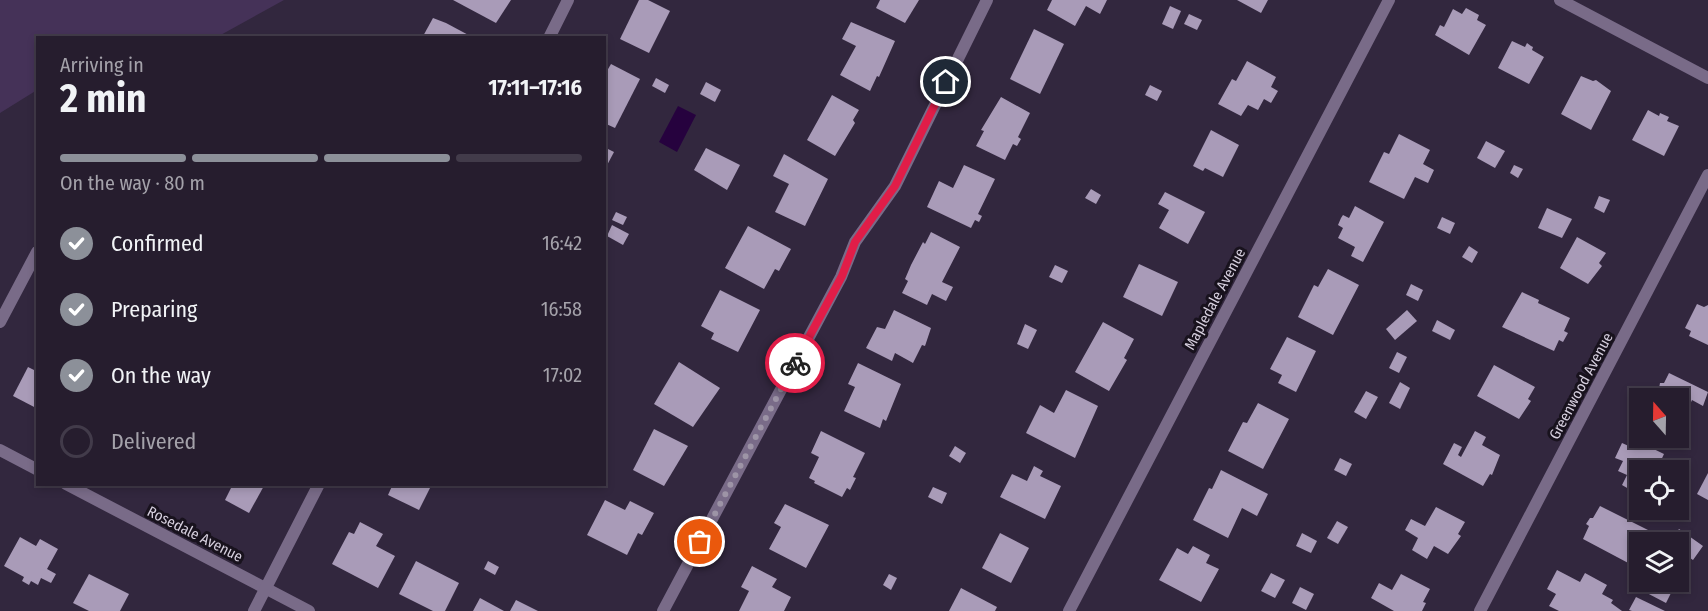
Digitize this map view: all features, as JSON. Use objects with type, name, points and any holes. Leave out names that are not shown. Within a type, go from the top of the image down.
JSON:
[{"type":"street","points":[[550,36],[568,0]]},
{"type":"street","points":[[663,611],[842,276],[855,242],[895,186],[987,0]]},
{"type":"street","name":"Mapledale Avenue","points":[[1069,611],[1389,0]]},
{"type":"street","points":[[1560,0],[1708,78]]},
{"type":"street","name":"Greenwood Avenue","points":[[1480,611],[1708,175]]},
{"type":"street","points":[[0,322],[36,254]]},
{"type":"street","points":[[0,450],[36,469]]},
{"type":"street","name":"Rosedale Avenue","points":[[70,486],[309,611]]},
{"type":"street","points":[[254,611],[318,486]]},
{"type":"shaded area","points":[[0,0],[284,0],[219,36],[36,36],[36,91],[0,113]]},
{"type":"shaded area","points":[[678,106],[696,115],[677,152],[659,142]]},
{"type":"building","points":[[453,0],[511,0],[496,23]]},
{"type":"building","points":[[639,0],[648,0],[670,11],[649,53],[620,39]]},
{"type":"building","points":[[880,0],[919,0],[905,23],[876,8]]},
{"type":"building","points":[[1052,0],[1107,0],[1100,14],[1086,6],[1075,26],[1047,10]]},
{"type":"building","points":[[1237,0],[1268,0],[1261,13]]},
{"type":"building","points":[[1170,6],[1181,11],[1173,29],[1162,24]]},
{"type":"building","points":[[1466,8],[1479,15],[1477,20],[1486,25],[1469,55],[1435,35],[1440,25],[1444,27],[1453,9],[1462,14]]},
{"type":"building","points":[[1189,14],[1202,20],[1197,30],[1184,24]]},
{"type":"building","points":[[433,18],[470,36],[423,36]]},
{"type":"building","points":[[851,22],[895,41],[870,91],[840,75],[856,46],[842,39]]},
{"type":"building","points":[[1034,29],[1064,44],[1040,94],[1010,79]]},
{"type":"building","points":[[1512,41],[1525,47],[1527,43],[1533,47],[1532,50],[1544,57],[1529,84],[1498,68]]},
{"type":"building","points":[[1247,61],[1276,77],[1271,87],[1278,91],[1271,103],[1264,99],[1258,110],[1248,105],[1241,116],[1218,104],[1232,79],[1236,81]]},
{"type":"building","points":[[611,64],[640,79],[615,128],[606,124],[606,73]]},
{"type":"building","points":[[1581,76],[1596,80],[1611,91],[1591,130],[1561,114]]},
{"type":"building","points":[[656,78],[669,85],[665,93],[652,86]]},
{"type":"building","points":[[706,82],[721,90],[715,102],[700,94]]},
{"type":"building","points":[[1150,85],[1162,91],[1157,101],[1145,95]]},
{"type":"building","points":[[832,95],[859,110],[853,120],[855,123],[835,156],[807,140]]},
{"type":"building","points":[[1001,97],[1030,113],[1018,137],[1021,139],[1017,146],[1013,144],[1005,160],[976,146],[984,131],[981,130]]},
{"type":"building","points":[[1648,110],[1659,116],[1660,113],[1669,117],[1667,121],[1679,126],[1664,156],[1632,140]]},
{"type":"building","points":[[1211,130],[1239,145],[1223,177],[1205,168],[1203,171],[1193,166]]},
{"type":"building","points":[[1399,134],[1430,150],[1423,164],[1434,170],[1428,183],[1415,177],[1404,199],[1369,182],[1384,152],[1389,154]]},
{"type":"building","points":[[1486,141],[1505,151],[1495,168],[1477,158]]},
{"type":"building","points":[[606,148],[614,152],[606,167]]},
{"type":"building","points":[[706,148],[740,165],[727,190],[694,170]]},
{"type":"building","points":[[784,154],[828,179],[805,226],[775,212],[789,184],[773,176]]},
{"type":"building","points":[[964,165],[995,179],[978,214],[982,216],[979,222],[975,220],[971,228],[927,207],[939,181],[953,188]]},
{"type":"building","points":[[1514,165],[1523,169],[1518,178],[1510,173]]},
{"type":"building","points":[[1091,189],[1101,195],[1096,204],[1085,198]]},
{"type":"building","points":[[1165,192],[1205,212],[1188,244],[1159,228],[1169,210],[1158,204]]},
{"type":"building","points":[[1599,196],[1610,200],[1604,213],[1594,208]]},
{"type":"building","points":[[1355,206],[1384,222],[1363,262],[1351,256],[1355,247],[1338,238],[1343,228],[1338,225],[1341,218],[1343,215],[1349,218]]},
{"type":"building","points":[[1547,208],[1572,219],[1562,238],[1538,228]]},
{"type":"building","points":[[616,212],[627,217],[623,225],[612,220]]},
{"type":"building","points":[[1442,217],[1455,223],[1450,234],[1437,228]]},
{"type":"building","points":[[612,225],[629,234],[623,245],[607,236]]},
{"type":"building","points":[[748,226],[791,249],[779,271],[775,269],[764,289],[725,268]]},
{"type":"building","points":[[931,232],[960,247],[942,282],[953,287],[946,301],[932,294],[927,305],[902,293],[908,281],[905,279],[911,265]]},
{"type":"building","points":[[1577,237],[1606,253],[1599,263],[1602,266],[1588,284],[1560,268]]},
{"type":"building","points":[[1469,246],[1478,252],[1472,263],[1462,257]]},
{"type":"building","points":[[1139,264],[1178,282],[1162,316],[1123,297]]},
{"type":"building","points":[[1055,265],[1068,271],[1062,283],[1049,277]]},
{"type":"building","points":[[1328,269],[1359,285],[1333,335],[1298,317],[1314,285],[1318,287]]},
{"type":"building","points":[[1411,284],[1423,290],[1418,301],[1406,295]]},
{"type":"building","points":[[720,290],[760,310],[738,352],[711,339],[714,333],[701,326]]},
{"type":"building","points":[[1522,292],[1539,300],[1538,303],[1570,318],[1564,331],[1568,333],[1563,342],[1559,340],[1554,351],[1502,327]]},
{"type":"building","points":[[1697,304],[1704,307],[1708,305],[1708,345],[1689,336],[1691,331],[1685,328]]},
{"type":"building","points":[[894,310],[931,328],[925,346],[922,345],[913,363],[895,353],[892,361],[866,348],[877,327],[885,329]]},
{"type":"building","points":[[1407,310],[1417,321],[1395,340],[1386,329]]},
{"type":"building","points":[[1437,320],[1455,330],[1450,340],[1432,331]]},
{"type":"building","points":[[1103,322],[1134,339],[1124,358],[1127,360],[1109,391],[1075,372]]},
{"type":"building","points":[[1025,324],[1037,330],[1028,349],[1017,344]]},
{"type":"building","points":[[1287,337],[1316,351],[1296,392],[1278,383],[1282,375],[1270,369]]},
{"type":"building","points":[[1397,352],[1407,357],[1399,373],[1389,368]]},
{"type":"building","points":[[679,362],[720,388],[693,427],[654,404]]},
{"type":"building","points":[[858,363],[901,384],[886,421],[883,419],[880,428],[844,411],[855,387],[848,384]]},
{"type":"building","points":[[1494,365],[1535,387],[1528,399],[1531,401],[1519,419],[1477,396]]},
{"type":"building","points":[[28,367],[36,371],[36,408],[13,396]]},
{"type":"building","points":[[1669,373],[1708,392],[1703,406],[1692,400],[1689,407],[1689,388],[1659,388],[1660,383],[1664,383]]},
{"type":"building","points":[[1400,382],[1410,388],[1400,409],[1389,403]]},
{"type":"building","points":[[1066,390],[1098,406],[1075,458],[1026,433],[1040,405],[1054,413]]},
{"type":"building","points":[[1366,391],[1378,397],[1366,419],[1354,412]]},
{"type":"building","points":[[1258,403],[1289,419],[1263,469],[1228,451],[1243,422],[1247,423]]},
{"type":"building","points":[[654,429],[688,446],[664,486],[633,470]]},
{"type":"building","points":[[821,431],[865,453],[853,477],[856,478],[850,490],[847,488],[842,497],[814,483],[815,481],[809,478],[819,457],[811,453]]},
{"type":"building","points":[[1475,431],[1486,437],[1482,445],[1500,455],[1492,475],[1490,474],[1483,486],[1443,464],[1454,443],[1462,447],[1458,455],[1461,457]]},
{"type":"building","points":[[1622,443],[1629,448],[1652,448],[1664,454],[1661,460],[1629,460],[1629,489],[1622,485],[1627,475],[1618,471],[1623,461],[1615,458]]},
{"type":"building","points":[[955,446],[966,453],[960,463],[949,456]]},
{"type":"building","points":[[1340,458],[1352,464],[1346,476],[1334,470]]},
{"type":"building","points":[[1034,466],[1043,471],[1040,476],[1061,486],[1045,519],[1000,497],[1012,474],[1027,481]]},
{"type":"building","points":[[1221,470],[1268,494],[1257,516],[1242,508],[1228,538],[1193,520]]},
{"type":"building","points":[[1708,473],[1708,500],[1697,494]]},
{"type":"building","points":[[232,486],[264,486],[249,513],[225,500]]},
{"type":"building","points":[[392,486],[431,486],[419,510],[388,495]]},
{"type":"building","points":[[933,487],[947,493],[942,504],[928,497]]},
{"type":"building","points":[[605,500],[625,510],[630,501],[654,513],[642,535],[638,533],[627,555],[587,535]]},
{"type":"building","points":[[785,504],[829,525],[806,568],[769,549],[781,527],[774,523]]},
{"type":"building","points":[[1600,506],[1650,531],[1629,532],[1629,563],[1583,539],[1589,526],[1586,524],[1590,518],[1593,518]]},
{"type":"building","points":[[1436,507],[1465,522],[1458,534],[1461,536],[1448,554],[1434,546],[1427,559],[1412,550],[1418,538],[1405,530],[1411,519],[1425,526]]},
{"type":"building","points":[[1337,521],[1348,527],[1338,544],[1327,538]]},
{"type":"building","points":[[360,522],[383,534],[376,546],[395,556],[378,588],[332,564],[349,532],[354,534]]},
{"type":"building","points":[[1000,533],[1029,548],[1011,583],[982,568]]},
{"type":"building","points":[[1302,533],[1317,541],[1311,553],[1296,546]]},
{"type":"building","points":[[1689,536],[1703,546],[1693,560],[1689,557]]},
{"type":"building","points":[[20,537],[36,546],[40,539],[58,549],[47,569],[56,574],[51,583],[41,578],[38,585],[31,581],[29,585],[22,581],[24,577],[4,566]]},
{"type":"building","points":[[1193,546],[1210,555],[1206,563],[1219,569],[1201,602],[1159,580],[1177,548],[1188,554]]},
{"type":"building","points":[[416,561],[459,583],[445,611],[433,611],[399,594]]},
{"type":"building","points":[[488,561],[499,567],[495,575],[484,569]]},
{"type":"building","points":[[752,566],[777,579],[772,587],[791,597],[784,611],[739,611],[749,591],[741,587]]},
{"type":"building","points":[[1557,570],[1580,582],[1585,573],[1607,585],[1602,594],[1613,600],[1611,603],[1622,611],[1559,611],[1549,606],[1556,594],[1547,589]]},
{"type":"building","points":[[1271,573],[1285,580],[1275,598],[1261,591]]},
{"type":"building","points":[[89,574],[129,594],[120,611],[89,611],[73,603]]},
{"type":"building","points":[[889,574],[897,578],[891,590],[883,585]]},
{"type":"building","points":[[1401,574],[1430,589],[1423,602],[1426,603],[1422,611],[1394,611],[1371,598],[1379,583],[1392,590]]},
{"type":"building","points":[[1300,587],[1314,594],[1306,610],[1292,603]]},
{"type":"building","points":[[961,588],[997,607],[995,611],[949,611]]},
{"type":"building","points":[[1645,592],[1672,592],[1666,603]]},
{"type":"building","points":[[1636,597],[1665,611],[1629,610]]},
{"type":"building","points":[[480,598],[504,611],[473,611]]},
{"type":"building","points":[[516,600],[538,611],[510,611]]},
{"type":"way so far","points":[[700,542],[795,363]]},
{"type":"route","points":[[795,363],[842,276],[855,242],[895,186],[946,82]]}]
